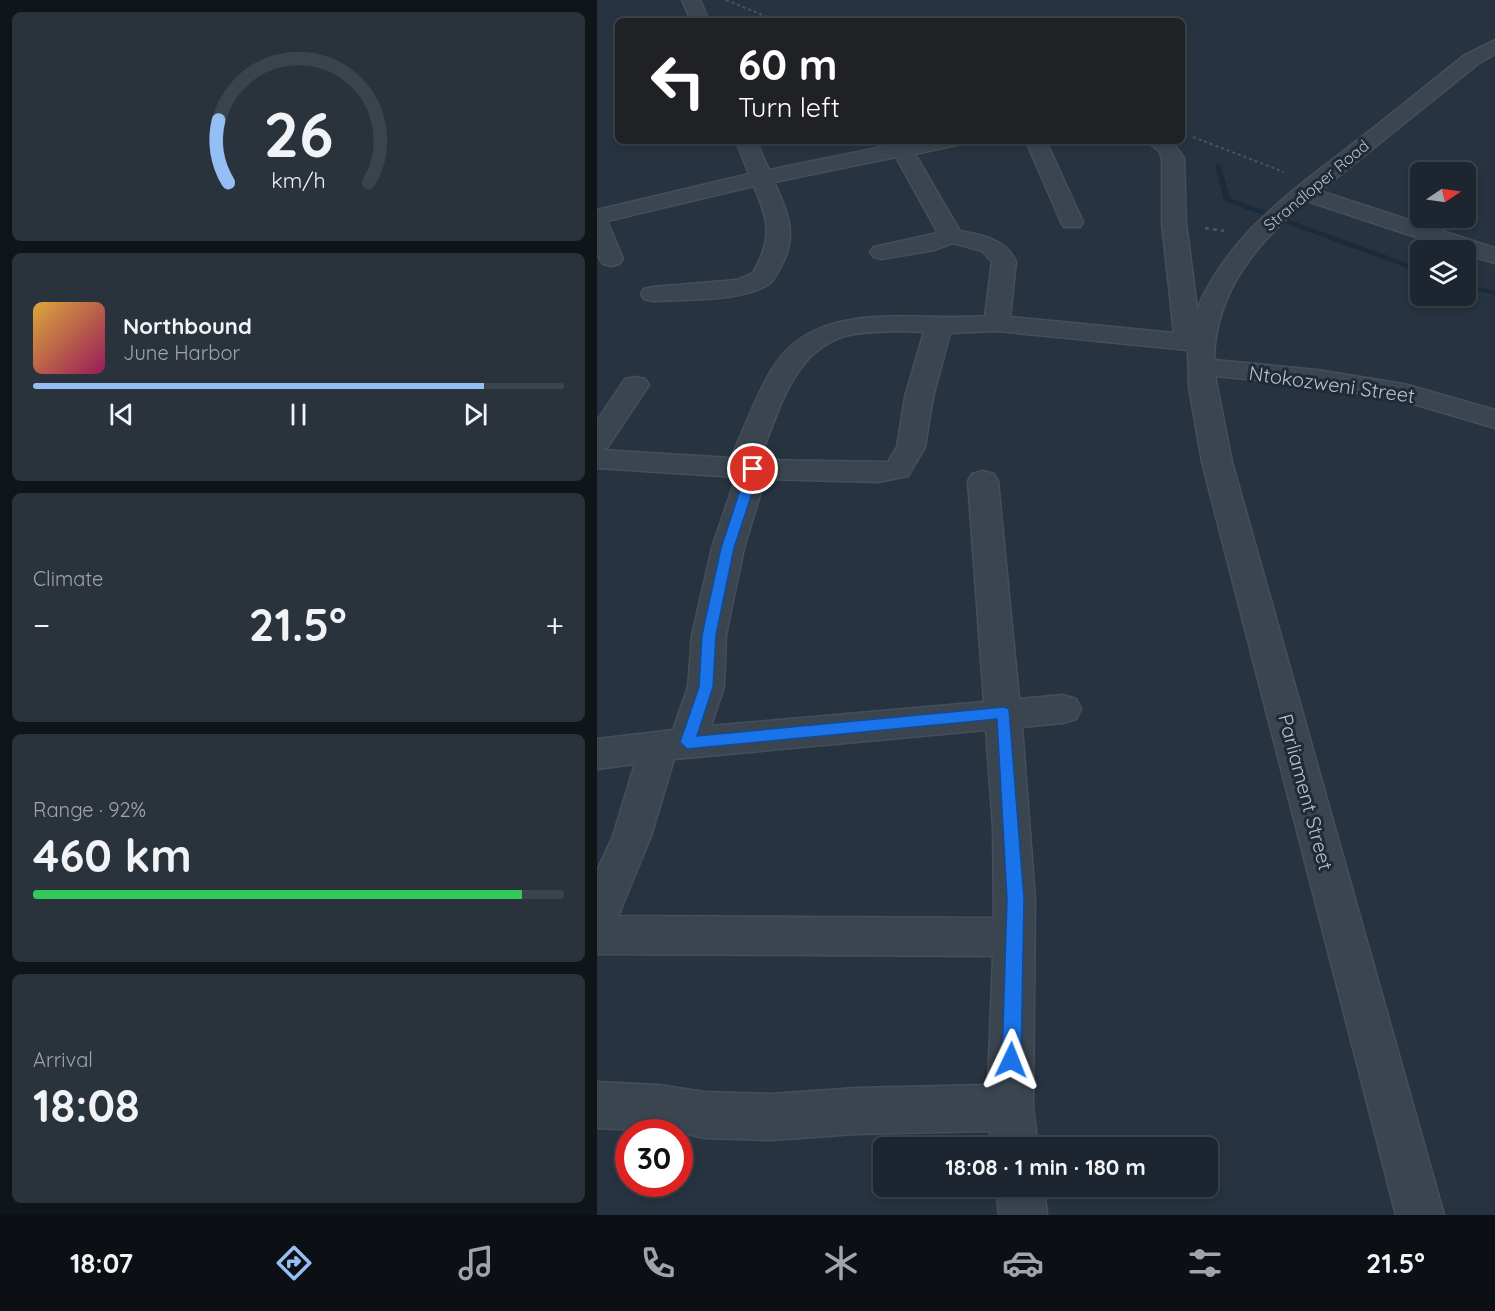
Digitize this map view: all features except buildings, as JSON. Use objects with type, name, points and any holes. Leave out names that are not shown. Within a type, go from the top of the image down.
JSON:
[{"type":"street","points":[[691,0],[699,18]]},
{"type":"street","name":"Strandloper Road","points":[[1197,350],[1219,284],[1231,264],[1254,236],[1308,188],[1472,59],[1495,46]]},
{"type":"street","points":[[654,294],[741,287],[762,278],[778,250],[781,226],[747,144]]},
{"type":"street","points":[[597,217],[761,178],[932,144]]},
{"type":"street","points":[[1037,144],[1073,222]]},
{"type":"street","name":"Parliament Street","points":[[1162,144],[1167,147],[1173,158],[1174,223],[1217,462],[1420,1215]]},
{"type":"street","points":[[902,149],[951,236]]},
{"type":"street","points":[[1308,188],[1495,256]]},
{"type":"street","points":[[597,223],[611,259]]},
{"type":"street","points":[[882,252],[935,243],[951,236],[991,247],[1003,256],[1004,273],[997,323]]},
{"type":"street","name":"Ntokozweni Street","points":[[597,917],[673,744],[706,687],[709,635],[747,469],[784,371],[798,352],[823,334],[852,326],[898,323],[939,325],[997,323],[1197,350],[1317,378],[1388,389],[1442,402],[1495,420]]},
{"type":"street","points":[[635,385],[599,459],[747,469],[878,472],[898,469],[911,447],[919,397],[939,325]]},
{"type":"street","points":[[597,1105],[659,1108],[704,1115],[773,1118],[855,1111],[1013,1127],[1014,868],[1004,713],[983,481]]},
{"type":"street","points":[[597,754],[673,744],[1063,709]]},
{"type":"street","points":[[597,935],[1014,937]]},
{"type":"street","points":[[1021,1197],[1023,1215]]},
{"type":"path","points":[[726,0],[770,18]]},
{"type":"path","points":[[1185,134],[1308,188]]},
{"type":"path","points":[[1174,223],[1254,236]]},
{"type":"waterway","points":[[1218,166],[1227,199],[1410,267]]},
{"type":"waterway","points":[[1476,288],[1495,293]]},
{"type":"route","points":[[753,469],[728,548],[709,635],[706,687],[699,714],[687,742],[1004,713],[1015,899],[1011,1060]]}]
